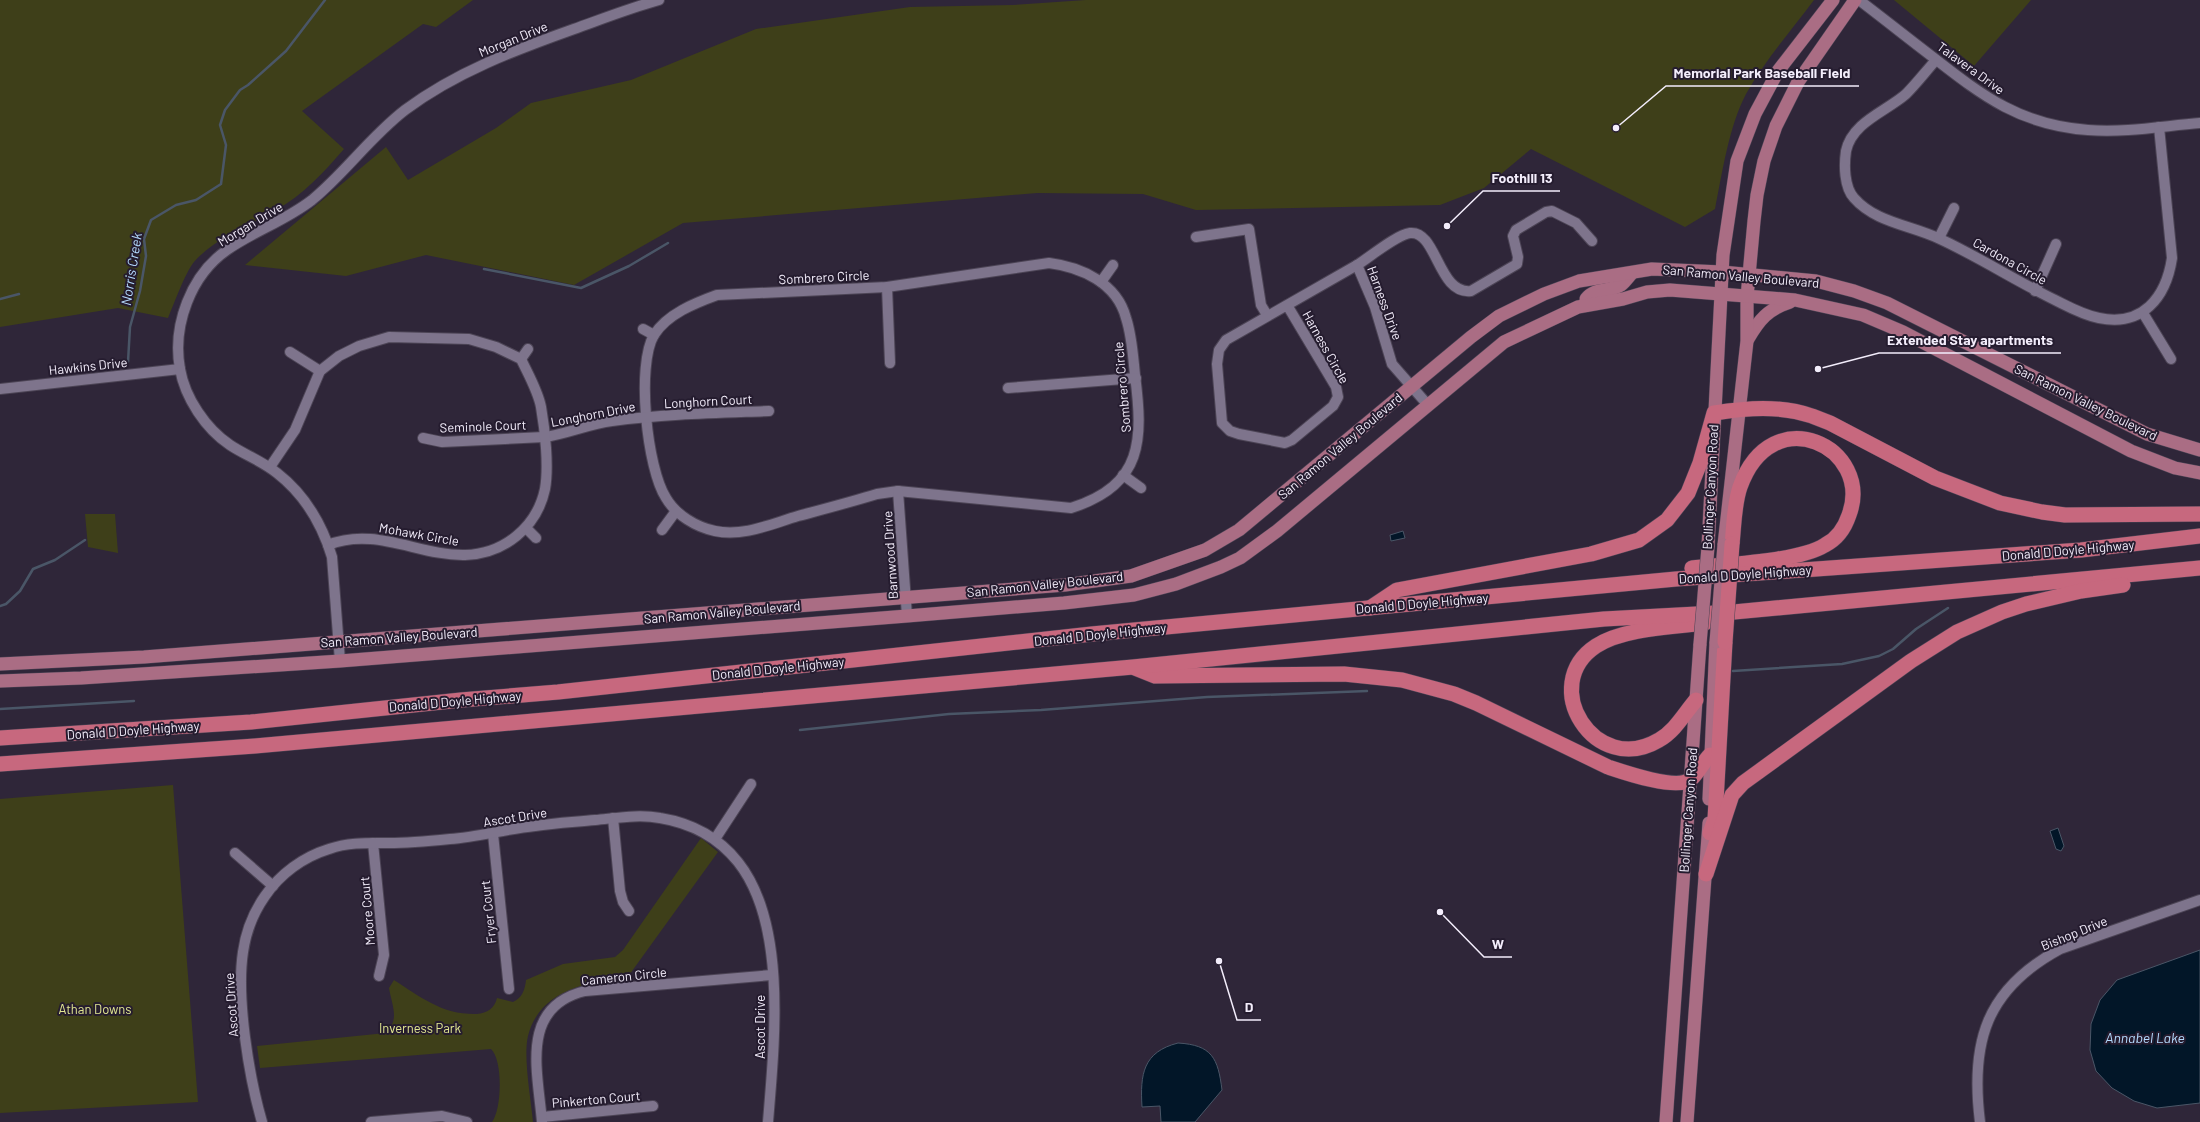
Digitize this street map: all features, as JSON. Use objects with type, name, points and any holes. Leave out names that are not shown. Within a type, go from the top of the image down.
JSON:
[{"type":"highway","points":[[1370,608],[1397,590],[1592,554],[1639,540],[1667,520],[1688,493],[1700,463],[1714,413],[1739,409],[1789,409],[1812,416],[1830,423],[1951,485],[2021,508],[2065,515],[2200,514]]},
{"type":"highway","points":[[1676,579],[1686,569],[1799,555],[1826,545],[1839,535],[1847,522],[1852,509],[1853,493],[1850,478],[1844,464],[1835,454],[1824,446],[1811,440],[1796,438],[1781,440],[1769,445],[1756,456],[1747,469],[1739,489],[1728,544],[1720,642],[1715,819],[1709,836]]},
{"type":"highway","name":"Donald D Doyle Highway","points":[[0,738],[251,722],[574,690],[1092,634],[1676,579],[2081,550],[2200,536]]},
{"type":"highway","name":"Donald D Doyle Highway","points":[[0,764],[255,746],[1133,667],[1604,619],[1734,612],[2200,568]]},
{"type":"highway","points":[[1706,874],[1732,795],[1743,783],[1934,645],[1979,621],[2026,604],[2081,591],[2132,583],[2157,572]]},
{"type":"highway","points":[[1696,700],[1672,730],[1659,740],[1644,747],[1618,749],[1605,744],[1584,728],[1576,715],[1572,699],[1572,685],[1577,670],[1585,656],[1596,646],[1609,639],[1643,631],[1722,620],[1734,612]]},
{"type":"highway","points":[[1133,667],[1155,676],[1344,674],[1402,680],[1454,694],[1476,703],[1608,767],[1628,774],[1675,784],[1691,780],[1710,755]]},
{"type":"main road","name":"Bollinger Canyon Road","points":[[1666,1122],[1708,547],[1722,272],[1733,180],[1748,131],[1778,71],[1832,0]]},
{"type":"main road","name":"Bollinger Canyon Road","points":[[1728,544],[1739,409],[1747,340],[1747,297],[1749,275],[1757,196],[1764,160],[1776,126],[1798,82],[1855,0]]},
{"type":"main road","name":"San Ramon Valley Boulevard","points":[[0,664],[82,661],[339,642],[1065,585],[1131,576],[1205,550],[1239,530],[1412,386],[1499,316],[1544,294],[1578,281],[1652,269],[1722,272],[1816,281],[1854,291],[1887,303],[2147,434],[2200,450]]},
{"type":"main road","points":[[1587,305],[1586,299],[1589,295],[1600,290],[1621,285],[1632,273]]},
{"type":"main road","name":"San Ramon Valley Boulevard","points":[[0,681],[81,678],[340,661],[1064,604],[1134,595],[1176,584],[1240,558],[1277,532],[1427,404],[1504,342],[1578,307],[1622,299],[1647,292],[1670,290],[1795,300],[1863,315],[1903,332],[2131,450],[2175,468],[2200,473]]},
{"type":"main road","points":[[1747,340],[1758,322],[1767,312],[1795,300]]},
{"type":"main road","name":"Bollinger Canyon Road","points":[[1687,1122],[1709,836],[1710,755],[1720,642]]},
{"type":"street","name":"Morgan Drive","points":[[340,661],[334,569],[328,545],[305,501],[292,486],[270,467],[229,445],[208,426],[190,398],[180,369],[178,332],[188,301],[205,272],[225,252],[284,219],[313,199],[368,142],[406,110],[445,83],[507,53],[636,3],[659,0]]},
{"type":"street","name":"Talavera Drive","points":[[1859,0],[1984,97],[2011,111],[2033,120],[2055,126],[2088,130],[2131,131],[2200,123]]},
{"type":"street","name":"Cardona Circle","points":[[1936,60],[1905,94],[1876,114],[1855,134],[1847,150],[1845,165],[1847,184],[1852,197],[1867,210],[1887,220],[1939,238],[2035,291],[2077,312],[2099,318],[2122,320],[2143,313],[2160,296],[2169,276],[2172,258],[2159,127]]},
{"type":"street","points":[[1939,238],[1954,208]]},
{"type":"street","name":"Harness Drive","points":[[1427,404],[1392,364],[1375,308],[1357,265],[1401,236],[1411,233],[1415,234],[1425,240],[1446,276],[1456,288],[1462,292],[1471,291],[1517,264],[1518,257],[1513,236],[1516,230],[1546,212],[1552,211],[1576,223],[1592,241]]},
{"type":"street","points":[[1196,237],[1249,229],[1261,305],[1267,315]]},
{"type":"street","points":[[2035,291],[2056,244]]},
{"type":"street","name":"Sombrero Circle","points":[[1049,263],[1066,265],[1087,272],[1101,282],[1117,299],[1126,316],[1136,378],[1140,421],[1139,440],[1133,458],[1123,475],[1110,490],[1088,503],[1072,508],[898,491],[877,494],[752,530],[737,532],[714,531],[692,522],[676,511],[666,499],[655,474],[652,462],[645,383],[647,358],[654,335],[681,310],[697,302],[717,295],[887,287],[1049,263]]},
{"type":"street","points":[[1101,282],[1113,265]]},
{"type":"street","name":"Harness Circle","points":[[1287,305],[1336,387],[1338,396],[1333,406],[1292,440],[1285,443],[1230,431],[1222,423],[1217,364],[1219,350],[1226,340],[1267,315],[1357,265]]},
{"type":"street","points":[[887,287],[890,363]]},
{"type":"street","points":[[2143,313],[2171,359]]},
{"type":"street","points":[[643,329],[654,335]]},
{"type":"street","points":[[270,467],[295,430],[320,371],[339,356],[359,346],[389,337],[469,339],[496,347],[521,359],[528,349]]},
{"type":"street","points":[[290,352],[320,371]]},
{"type":"street","name":"Mohawk Circle","points":[[328,545],[352,539],[373,538],[466,555],[483,553],[500,547],[526,528],[537,510],[544,489],[546,465],[541,406],[521,359]]},
{"type":"street","name":"Hawkins Drive","points":[[0,389],[180,369]]},
{"type":"street","points":[[1008,388],[1136,378]]},
{"type":"street","name":"Longhorn Court","points":[[647,417],[769,411]]},
{"type":"street","name":"Longhorn Drive","points":[[544,437],[559,435],[610,421],[647,417]]},
{"type":"street","name":"Seminole Court","points":[[423,438],[442,442],[544,437]]},
{"type":"street","points":[[1123,475],[1141,488]]},
{"type":"street","name":"Barnwood Drive","points":[[898,491],[907,616]]},
{"type":"street","points":[[662,530],[676,511]]},
{"type":"street","points":[[526,528],[536,538]]},
{"type":"street","points":[[715,839],[751,784]]},
{"type":"street","name":"Ascot Drive","points":[[262,1122],[248,1050],[243,1006],[241,963],[249,926],[258,906],[273,886],[300,863],[319,853],[340,846],[373,843],[414,842],[493,834],[533,826],[644,816],[676,821],[715,839],[738,861],[760,897],[767,927],[772,975],[774,1034],[768,1122]]},
{"type":"street","points":[[613,818],[620,891],[623,902],[630,911]]},
{"type":"street","name":"Fryer Court","points":[[493,834],[509,989]]},
{"type":"street","name":"Moore Court","points":[[373,843],[384,955],[379,976]]},
{"type":"street","points":[[235,852],[273,886]]},
{"type":"street","name":"Bishop Drive","points":[[1980,1122],[1976,1087],[1980,1045],[1988,1020],[1998,1002],[2018,978],[2041,960],[2060,949],[2200,900]]},
{"type":"street","name":"Cameron Circle","points":[[542,1119],[535,1054],[536,1041],[545,1018],[559,1002],[585,991],[772,975]]},
{"type":"street","name":"Pinkerton Court","points":[[542,1119],[653,1106]]},
{"type":"street","points":[[371,1122],[442,1116],[467,1122]]},
{"type":"green space","points":[[0,0],[473,0],[436,27],[423,24],[302,111],[344,149],[321,174],[286,204],[222,239],[203,253],[194,262],[187,273],[168,318],[118,308],[0,327]]},
{"type":"green space","points":[[1086,0],[1814,0],[1770,57],[1753,81],[1746,94],[1731,135],[1723,166],[1715,209],[1685,227],[1531,149],[1484,188],[1440,205],[1196,210],[1143,194],[1037,193],[683,223],[574,285],[426,255],[346,276],[245,265],[386,147],[408,180],[496,128],[531,103],[631,80],[756,29],[910,7],[1013,5]]},
{"type":"green space","points":[[1894,0],[2031,0],[1974,66]]},
{"type":"green space","points":[[85,514],[115,514],[118,553],[88,547]]},
{"type":"green space","name":"Athan Downs","points":[[173,785],[198,1102],[0,1113],[0,799]]},
{"type":"green space","name":"Inverness Park","points":[[701,838],[718,852],[627,978],[596,982],[567,991],[542,1008],[534,1021],[528,1036],[526,1055],[533,1122],[492,1122],[498,1107],[500,1085],[498,1063],[491,1049],[260,1068],[257,1046],[386,1033],[393,1023],[394,1017],[389,988],[394,980],[433,1004],[454,1012],[477,1014],[490,1009],[496,1002],[497,998],[513,1002],[519,998],[522,993],[526,980],[563,964],[615,957],[623,950]]},
{"type":"water","points":[[1403,531],[1405,538],[1391,541],[1390,535]]},
{"type":"water","points":[[2058,828],[2064,846],[2061,851],[2056,849],[2050,831]]},
{"type":"water","name":"Annabel Lake","points":[[2200,950],[2200,1103],[2157,1108],[2134,1101],[2112,1088],[2096,1071],[2090,1050],[2091,1024],[2100,1000],[2117,980]]},
{"type":"water","points":[[1178,1043],[1199,1047],[1206,1050],[1211,1055],[1218,1069],[1222,1090],[1195,1122],[1161,1122],[1160,1106],[1142,1107],[1143,1075],[1146,1066],[1157,1052]]},
{"type":"waterway","name":"Norris Creek","points":[[128,362],[130,327],[140,291],[146,256],[144,239],[151,220],[176,205],[196,200],[221,184],[226,145],[220,125],[225,110],[240,90],[248,85],[286,51],[325,0]]},
{"type":"waterway","points":[[484,269],[581,288],[629,266],[668,243]]},
{"type":"waterway","points":[[0,299],[19,294]]},
{"type":"waterway","name":"Norris Creek","points":[[0,606],[6,604],[20,591],[33,569],[55,560],[85,540]]},
{"type":"waterway","points":[[1733,671],[1842,664],[1879,656],[1893,649],[1916,629],[1948,608]]},
{"type":"waterway","points":[[800,730],[949,714],[1041,710],[1207,697],[1367,691]]},
{"type":"waterway","points":[[0,709],[134,701]]},
{"type":"place","name":"Memorial Park Baseball Field","points":[[1616,128]]},
{"type":"place","name":"Foothill 13","points":[[1447,226]]},
{"type":"place","name":"Extended Stay apartments","points":[[1818,369]]},
{"type":"place","name":"W","points":[[1440,912]]},
{"type":"place","name":"D","points":[[1219,961]]}]
